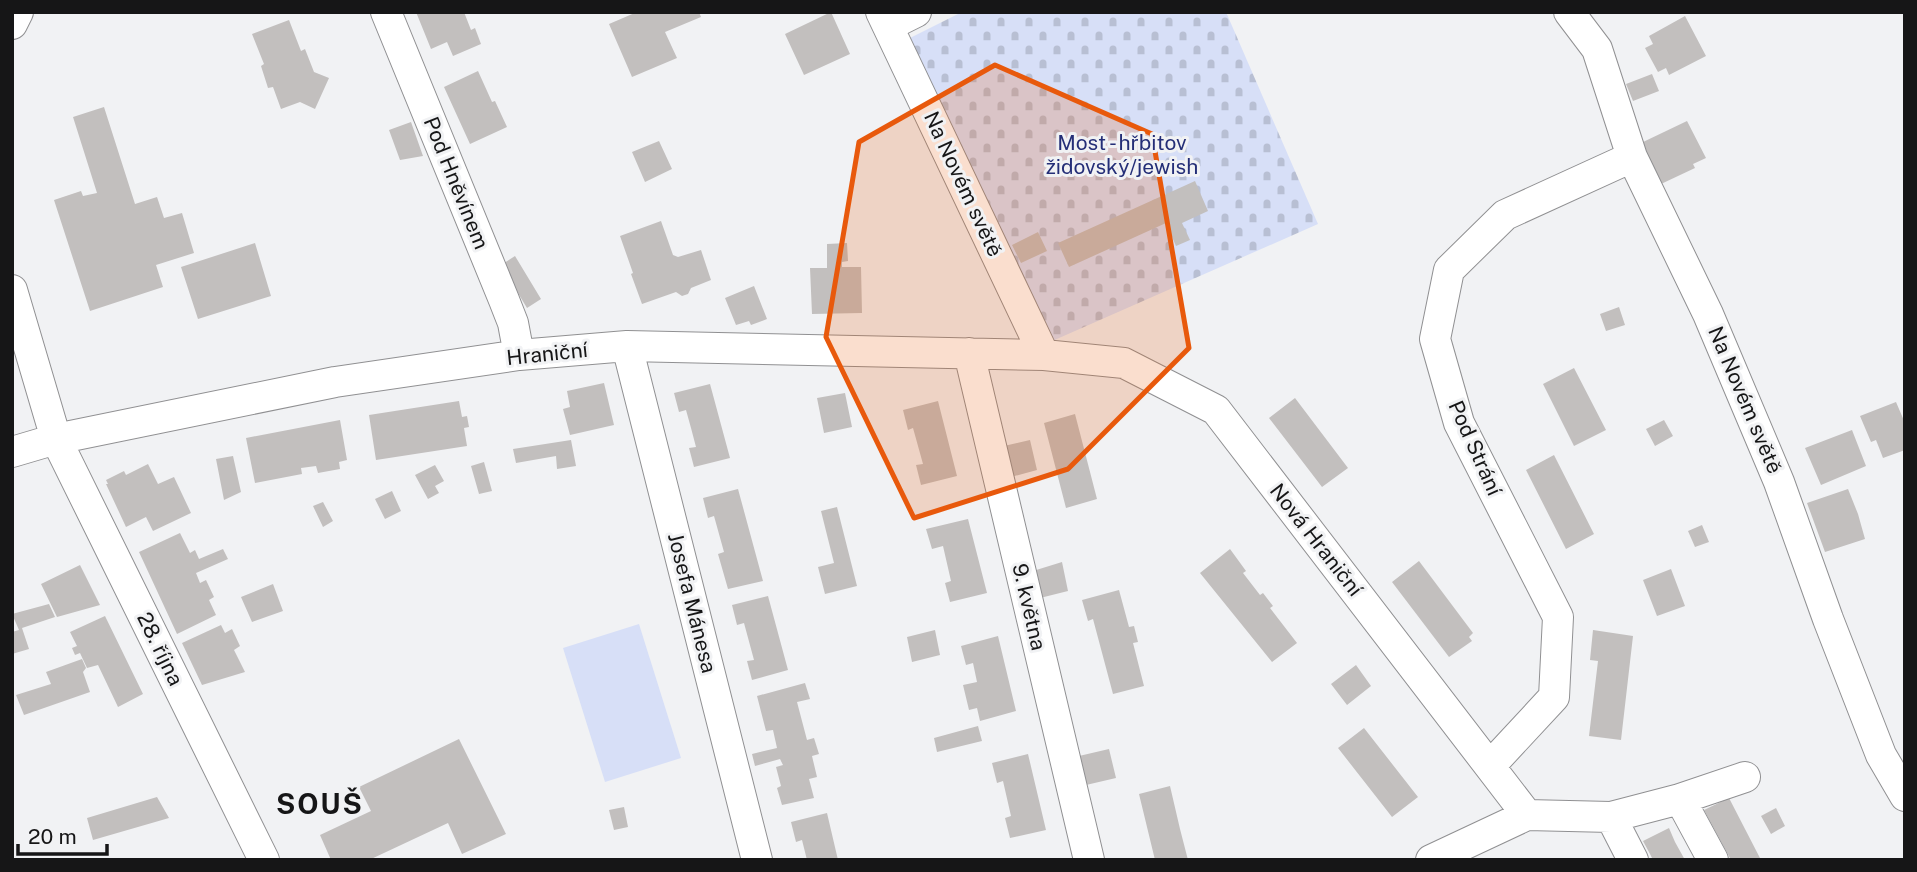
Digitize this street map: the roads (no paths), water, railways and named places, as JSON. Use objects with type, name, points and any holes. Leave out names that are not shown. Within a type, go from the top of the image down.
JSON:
[{"type":"street","points":[[12,24],[19,12]]},
{"type":"street","name":"Pod Hněvínem","points":[[386,12],[513,323],[519,355]]},
{"type":"street","points":[[885,19],[916,12]]},
{"type":"street","name":"Na Novém světě","points":[[1569,12],[1597,49],[1632,157],[1718,338],[1780,482],[1828,619],[1881,755],[1905,796]]},
{"type":"street","name":"Na Novém světě","points":[[885,19],[1044,355]]},
{"type":"street","name":"Pod Strání","points":[[1489,766],[1554,697],[1558,617],[1459,423],[1435,339],[1449,270],[1506,215],[1632,157]]},
{"type":"street","points":[[12,290],[57,439]]},
{"type":"street","name":"Hraniční","points":[[12,452],[57,439],[335,382],[519,355],[627,346],[1044,355]]},
{"type":"street","name":"Josefa Mánesa","points":[[627,346],[757,860]]},
{"type":"street","name":"9. května","points":[[969,353],[1089,860]]},
{"type":"street","name":"Nová Hraniční","points":[[1044,355],[1124,363],[1216,410],[1527,815]]},
{"type":"street","name":"28. října","points":[[57,439],[264,860]]},
{"type":"street","points":[[1431,860],[1527,815],[1611,817],[1680,799],[1745,777]]},
{"type":"street","points":[[1680,799],[1713,860]]},
{"type":"street","points":[[1611,817],[1633,860]]},
{"type":"district","name":"SOUŠ","points":[[320,804]]},
{"type":"park label","name":"Most - hřbitov židovský/jewish","points":[[1122,155]]}]
